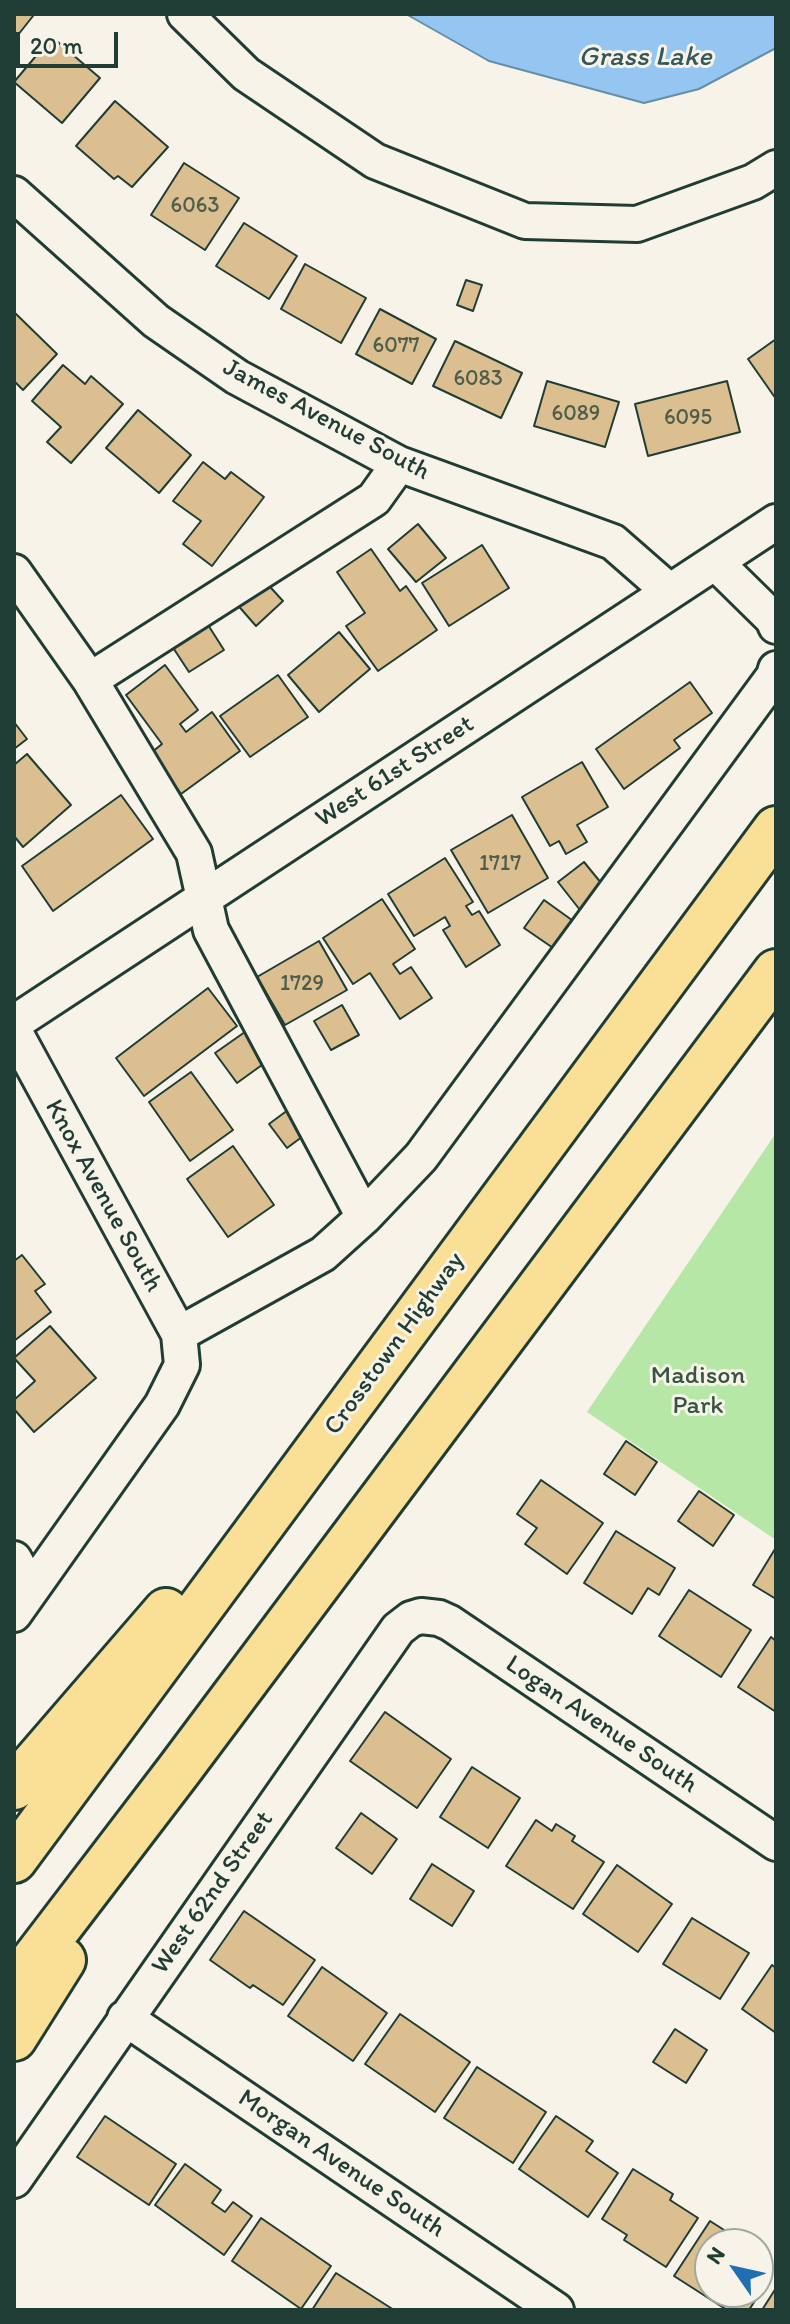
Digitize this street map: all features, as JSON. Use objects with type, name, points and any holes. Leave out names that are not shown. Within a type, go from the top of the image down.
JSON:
[{"type":"highway","name":"Crosstown Highway","points":[[14,1860],[776,829]]},
{"type":"highway","points":[[14,1986],[776,972]]},
{"type":"highway","points":[[14,1787],[423,1306]]},
{"type":"highway","points":[[14,2038],[179,1770]]},
{"type":"street","points":[[185,14],[246,74],[375,161],[525,221],[637,224],[753,182],[776,168]]},
{"type":"street","name":"James Avenue South","points":[[14,194],[156,321],[237,377],[399,464],[613,542],[669,591]]},
{"type":"street","points":[[90,680],[374,499],[399,464]]},
{"type":"street","name":"West 61st Street","points":[[14,1023],[776,522]]},
{"type":"street","points":[[716,563],[773,619],[776,626]]},
{"type":"street","points":[[14,572],[90,680],[194,853],[211,930],[364,1217]]},
{"type":"street","points":[[23,1602],[162,1405],[180,1349],[323,1254],[364,1217],[421,1157],[774,676],[776,669]]},
{"type":"street","name":"Knox Avenue South","points":[[14,1031],[180,1349]]},
{"type":"street","points":[[14,1559],[23,1602]]},
{"type":"street","name":"Logan Avenue South","points":[[421,1616],[450,1623],[776,1843]]},
{"type":"street","name":"West 62nd Street","points":[[14,2180],[398,1629],[421,1616]]},
{"type":"street","name":"Morgan Avenue South","points":[[125,2018],[556,2310]]},
{"type":"green space","name":"Madison Park","points":[[776,1133],[776,1540],[587,1412]]},
{"type":"water","name":"Grass Lake","points":[[406,14],[776,14],[776,48],[699,89],[644,103],[489,61]]},
{"type":"building","points":[[14,14],[33,16],[14,40]]},
{"type":"building","points":[[52,37],[100,78],[62,123],[14,82]]},
{"type":"building","points":[[115,101],[168,147],[132,187],[118,176],[114,179],[76,146]]},
{"type":"building","points":[[184,163],[239,198],[205,250],[151,215]]},
{"type":"building","points":[[244,223],[297,256],[269,299],[216,266]]},
{"type":"building","points":[[305,264],[366,298],[341,343],[281,309]]},
{"type":"building","points":[[466,280],[482,285],[473,311],[457,305]]},
{"type":"building","points":[[380,309],[436,339],[412,384],[356,354]]},
{"type":"building","points":[[14,312],[57,354],[23,390],[14,381]]},
{"type":"building","points":[[776,339],[776,399],[748,359]]},
{"type":"building","points":[[455,341],[522,373],[501,418],[433,386]]},
{"type":"building","points":[[63,365],[85,384],[91,376],[123,404],[71,463],[47,442],[61,427],[32,401]]},
{"type":"building","points":[[547,381],[619,402],[605,447],[534,426]]},
{"type":"building","points":[[727,381],[740,432],[648,456],[635,404]]},
{"type":"building","points":[[138,410],[191,455],[159,493],[106,448]]},
{"type":"building","points":[[203,462],[225,479],[231,472],[264,497],[212,566],[183,544],[201,521],[173,501]]},
{"type":"building","points":[[418,524],[446,558],[416,582],[388,549]]},
{"type":"building","points":[[482,545],[509,588],[449,626],[422,583]]},
{"type":"building","points":[[371,549],[400,591],[406,586],[437,630],[378,671],[346,626],[365,613],[337,572]]},
{"type":"building","points":[[261,577],[283,601],[256,626],[235,602]]},
{"type":"building","points":[[203,617],[224,650],[189,672],[168,640]]},
{"type":"building","points":[[339,632],[370,669],[319,712],[288,675]]},
{"type":"building","points":[[165,665],[198,710],[180,724],[186,732],[212,712],[240,751],[181,794],[151,753],[162,744],[126,695]]},
{"type":"building","points":[[278,675],[308,717],[250,757],[220,716]]},
{"type":"building","points":[[690,682],[712,713],[674,740],[680,748],[624,789],[596,749]]},
{"type":"building","points":[[14,722],[27,739],[14,749]]},
{"type":"building","points":[[27,754],[71,805],[23,847],[14,836],[14,765]]},
{"type":"building","points":[[582,762],[608,807],[577,825],[587,842],[566,854],[559,841],[550,846],[522,797]]},
{"type":"building","points":[[121,795],[153,839],[53,911],[22,866]]},
{"type":"building","points":[[512,815],[548,878],[488,913],[451,850]]},
{"type":"building","points":[[445,858],[473,902],[466,906],[472,915],[479,911],[500,945],[466,967],[443,930],[450,926],[445,917],[414,936],[388,894]]},
{"type":"building","points":[[584,862],[606,889],[580,910],[558,882]]},
{"type":"building","points":[[382,899],[415,949],[393,964],[400,974],[411,967],[432,998],[400,1019],[370,973],[353,984],[323,938]]},
{"type":"building","points":[[544,900],[576,923],[556,950],[524,928]]},
{"type":"building","points":[[319,941],[347,990],[285,1025],[257,977]]},
{"type":"building","points":[[208,988],[237,1026],[144,1096],[116,1058]]},
{"type":"building","points":[[342,1005],[359,1035],[331,1050],[314,1021]]},
{"type":"building","points":[[252,1027],[273,1057],[237,1083],[215,1053]]},
{"type":"building","points":[[191,1072],[233,1130],[190,1161],[149,1102]]},
{"type":"building","points":[[296,1104],[314,1128],[287,1148],[269,1124]]},
{"type":"building","points":[[233,1146],[274,1205],[228,1237],[187,1179]]},
{"type":"building","points":[[22,1255],[45,1284],[35,1291],[51,1312],[14,1341],[14,1261]]},
{"type":"building","points":[[50,1326],[96,1378],[34,1432],[14,1409],[14,1400],[35,1381],[14,1358]]},
{"type":"building","points":[[626,1441],[657,1462],[635,1495],[604,1474]]},
{"type":"building","points":[[541,1480],[603,1523],[567,1574],[525,1544],[537,1528],[517,1514]]},
{"type":"building","points":[[699,1491],[734,1515],[713,1546],[678,1521]]},
{"type":"building","points":[[616,1531],[675,1568],[659,1595],[648,1588],[632,1614],[584,1583]]},
{"type":"building","points":[[776,1550],[776,1599],[753,1585]]},
{"type":"building","points":[[689,1590],[751,1630],[721,1677],[659,1636]]},
{"type":"building","points":[[771,1637],[776,1641],[776,1712],[738,1687]]},
{"type":"building","points":[[385,1712],[451,1759],[417,1808],[350,1761]]},
{"type":"building","points":[[472,1767],[520,1798],[488,1848],[440,1817]]},
{"type":"building","points":[[361,1813],[397,1839],[372,1874],[336,1848]]},
{"type":"building","points":[[536,1820],[552,1831],[556,1824],[575,1836],[572,1841],[604,1862],[573,1909],[506,1866]]},
{"type":"building","points":[[432,1864],[474,1891],[452,1926],[410,1899]]},
{"type":"building","points":[[617,1865],[672,1904],[638,1952],[583,1914]]},
{"type":"building","points":[[244,1911],[315,1960],[283,2005],[253,1985],[250,1988],[210,1960]]},
{"type":"building","points":[[692,1918],[749,1953],[720,1999],[663,1964]]},
{"type":"building","points":[[772,1965],[776,1968],[776,2033],[742,2009]]},
{"type":"building","points":[[322,1967],[387,2013],[353,2061],[288,2016]]},
{"type":"building","points":[[400,2014],[470,2062],[435,2112],[365,2064]]},
{"type":"building","points":[[675,2029],[707,2050],[686,2083],[653,2062]]},
{"type":"building","points":[[477,2067],[546,2112],[513,2163],[444,2118]]},
{"type":"building","points":[[105,2116],[176,2164],[149,2205],[77,2157]]},
{"type":"building","points":[[556,2116],[593,2141],[586,2151],[618,2173],[588,2217],[519,2169]]},
{"type":"building","points":[[185,2164],[221,2190],[212,2203],[225,2212],[233,2202],[252,2216],[224,2255],[155,2205]]},
{"type":"building","points":[[633,2169],[673,2194],[670,2200],[698,2218],[666,2267],[624,2240],[627,2235],[602,2219]]},
{"type":"building","points":[[261,2218],[331,2266],[301,2309],[232,2261]]},
{"type":"building","points":[[710,2221],[721,2228],[705,2228]]},
{"type":"building","points":[[694,2245],[694,2289],[674,2276]]},
{"type":"building","points":[[336,2273],[394,2310],[312,2310]]},
{"type":"building","points":[[776,2288],[776,2310],[762,2310],[774,2308]]},
{"type":"building","points":[[724,2308],[750,2308],[749,2310]]}]
